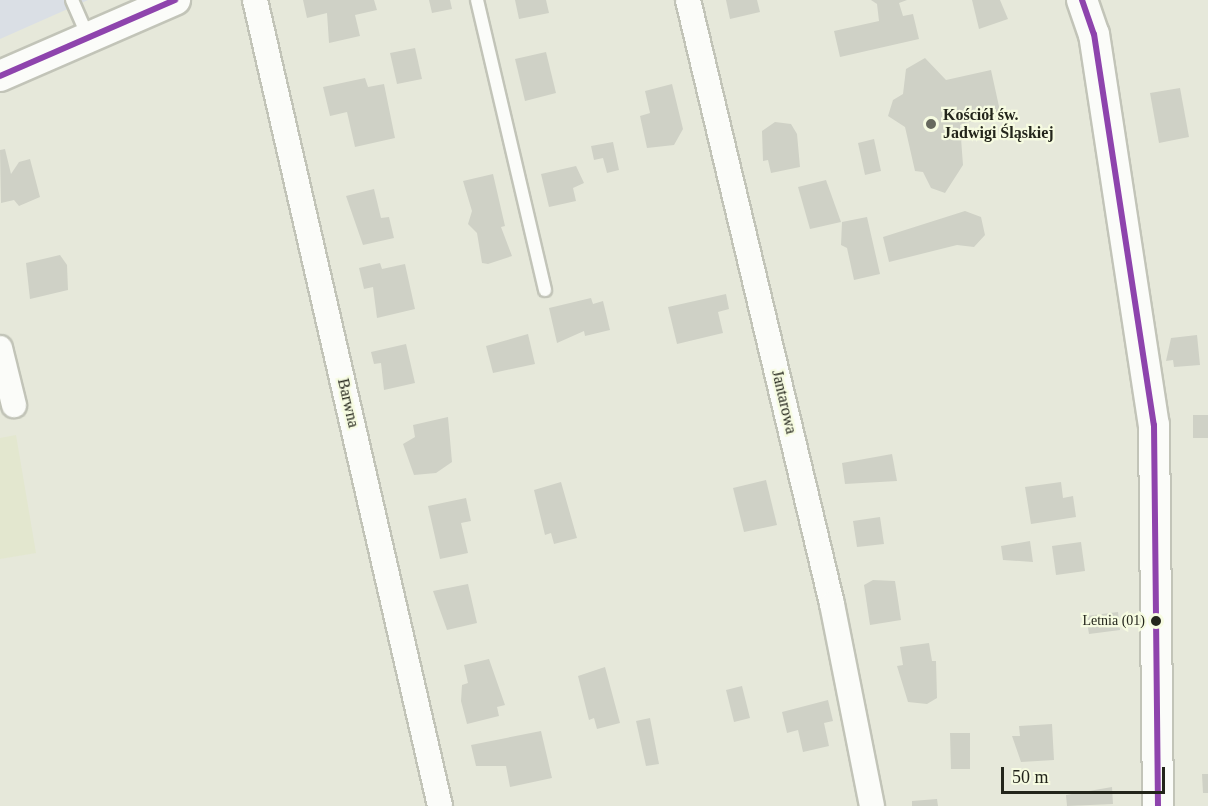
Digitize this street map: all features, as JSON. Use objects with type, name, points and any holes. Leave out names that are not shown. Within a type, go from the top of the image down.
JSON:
[{"type":"street","points":[[0,76],[90,40],[175,0]]},
{"type":"street","name":"Barwna","points":[[255,0],[440,806]]},
{"type":"street","name":"Jantarowa","points":[[688,0],[832,604],[872,806]]},
{"type":"street","points":[[1082,0],[1094,34],[1154,425],[1158,806]]},
{"type":"street","points":[[0,348],[14,405]]},
{"type":"lane","points":[[72,0],[90,40]]},
{"type":"lane","points":[[477,0],[545,290]]},
{"type":"shaded area","points":[[0,0],[88,0],[0,39]]},
{"type":"shaded area","points":[[16,435],[36,553],[0,559],[0,438]]},
{"type":"building","points":[[303,0],[374,0],[377,10],[355,15],[360,36],[329,43],[327,13],[307,18]]},
{"type":"building","points":[[429,0],[450,0],[452,9],[432,13]]},
{"type":"building","points":[[515,0],[546,0],[549,13],[519,19]]},
{"type":"building","points":[[726,0],[757,0],[760,12],[730,19]]},
{"type":"building","points":[[871,0],[907,0],[899,3],[903,16],[913,14],[919,39],[840,57],[834,31],[879,21],[877,4]]},
{"type":"building","points":[[972,0],[1000,0],[1008,19],[979,29]]},
{"type":"building","points":[[415,48],[422,79],[397,84],[390,53]]},
{"type":"building","points":[[546,52],[556,93],[525,101],[515,59]]},
{"type":"building","name":"Kościół św. Jadwigi Śląskiej","points":[[925,58],[946,80],[991,70],[1000,111],[960,125],[963,165],[945,193],[931,188],[923,172],[915,171],[905,127],[888,116],[893,100],[903,94],[906,69]]},
{"type":"building","points":[[365,78],[368,87],[384,84],[395,138],[355,147],[347,112],[330,116],[323,87]]},
{"type":"building","points":[[672,84],[683,129],[674,145],[647,148],[640,116],[650,113],[645,91]]},
{"type":"building","points":[[1180,88],[1189,137],[1159,143],[1150,93]]},
{"type":"building","points":[[775,122],[791,124],[797,134],[800,167],[771,173],[768,160],[763,161],[762,131]]},
{"type":"building","points":[[874,139],[881,171],[865,175],[858,143]]},
{"type":"building","points":[[613,142],[619,170],[607,173],[603,158],[594,160],[591,146]]},
{"type":"building","points":[[5,149],[11,174],[19,162],[30,159],[40,197],[19,206],[14,200],[1,203],[0,150]]},
{"type":"building","points":[[576,166],[584,183],[573,188],[576,201],[549,207],[541,174]]},
{"type":"building","points":[[493,174],[505,226],[501,227],[512,256],[488,264],[482,263],[477,233],[468,224],[472,211],[463,181]]},
{"type":"building","points":[[826,180],[841,222],[810,229],[798,187]]},
{"type":"building","points":[[374,189],[381,218],[389,217],[394,238],[363,245],[346,196]]},
{"type":"building","points":[[965,211],[981,217],[985,235],[974,247],[957,245],[889,262],[883,237]]},
{"type":"building","points":[[867,217],[880,274],[854,280],[847,248],[841,245],[842,222]]},
{"type":"building","points":[[60,255],[67,265],[68,290],[30,299],[26,263]]},
{"type":"building","points":[[380,263],[382,269],[405,264],[415,309],[377,318],[373,287],[364,289],[359,268]]},
{"type":"building","points":[[726,294],[729,309],[718,312],[723,333],[677,344],[668,307]]},
{"type":"building","points":[[591,298],[593,304],[603,301],[610,330],[585,336],[584,331],[557,343],[549,308]]},
{"type":"building","points":[[528,334],[535,364],[493,373],[486,346]]},
{"type":"building","points":[[1197,335],[1200,365],[1174,367],[1173,360],[1166,361],[1171,338]]},
{"type":"building","points":[[406,344],[415,383],[384,390],[381,363],[374,364],[371,352]]},
{"type":"building","points":[[1193,415],[1208,415],[1208,438],[1193,438]]},
{"type":"building","points":[[448,417],[452,462],[436,473],[414,475],[403,444],[415,437],[413,425]]},
{"type":"building","points":[[892,454],[897,481],[845,484],[842,463]]},
{"type":"building","points":[[766,480],[777,525],[744,532],[733,488]]},
{"type":"building","points":[[561,482],[577,538],[554,544],[551,533],[545,535],[534,490]]},
{"type":"building","points":[[1061,482],[1063,498],[1073,496],[1076,517],[1031,524],[1025,487]]},
{"type":"building","points":[[466,498],[471,521],[461,523],[468,553],[440,559],[428,506]]},
{"type":"building","points":[[880,517],[884,544],[857,547],[853,521]]},
{"type":"building","points":[[1030,541],[1033,562],[1003,560],[1001,546]]},
{"type":"building","points":[[1081,542],[1085,571],[1056,575],[1052,546]]},
{"type":"building","points":[[873,580],[895,581],[901,620],[870,625],[864,585]]},
{"type":"building","points":[[468,584],[477,623],[447,630],[433,591]]},
{"type":"building","points":[[1118,612],[1120,630],[1089,634],[1086,616]]},
{"type":"building","points":[[929,643],[932,661],[936,661],[937,698],[927,704],[908,702],[897,666],[903,665],[900,647]]},
{"type":"building","points":[[489,659],[505,705],[497,707],[499,716],[467,724],[461,701],[462,685],[468,683],[464,665]]},
{"type":"building","points":[[605,667],[620,723],[597,729],[594,718],[589,720],[578,676]]},
{"type":"building","points":[[742,686],[750,718],[734,722],[726,690]]},
{"type":"building","points":[[828,700],[833,721],[824,723],[829,746],[803,752],[798,730],[787,733],[782,712]]},
{"type":"building","points":[[650,718],[659,764],[646,766],[636,721]]},
{"type":"building","points":[[1052,724],[1054,760],[1021,762],[1012,736],[1020,736],[1019,726]]},
{"type":"building","points":[[541,731],[552,778],[510,787],[506,766],[476,766],[471,745]]},
{"type":"building","points":[[950,733],[970,733],[970,769],[951,769]]},
{"type":"building","points":[[1202,774],[1208,774],[1208,793],[1203,793]]},
{"type":"building","points":[[1112,787],[1113,804],[1067,806],[1066,795]]},
{"type":"building","points":[[937,799],[938,806],[912,806],[912,801]]},
{"type":"transit line","points":[[0,76],[175,0]]},
{"type":"transit line","points":[[1082,0],[1094,34],[1154,425],[1158,806]]},
{"type":"place","name":"Kościół św. Jadwigi Śląskiej","points":[[931,124]]},
{"type":"place","name":"Letnia (01)","points":[[1156,621]]}]
